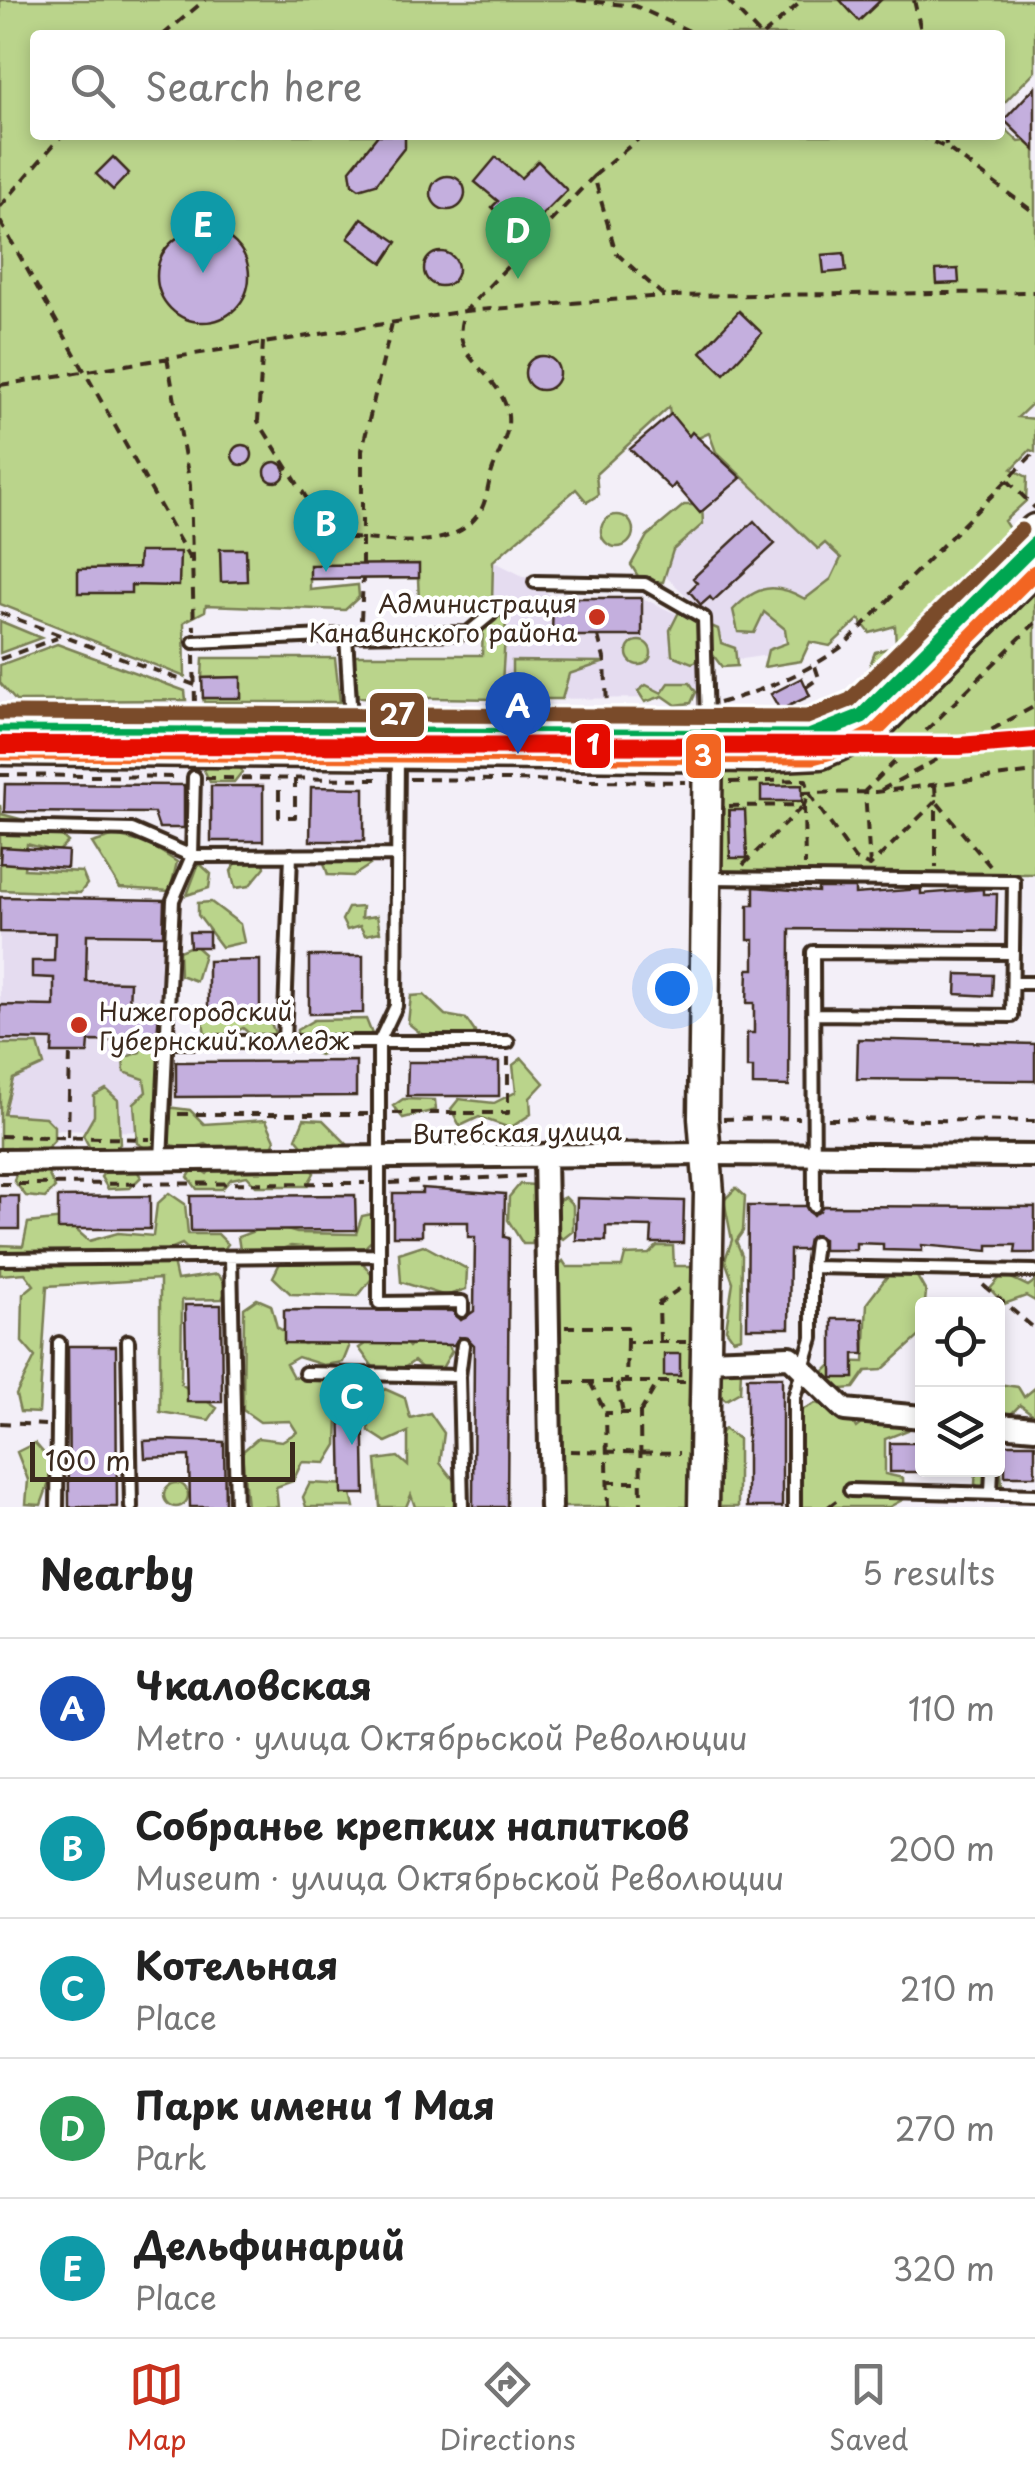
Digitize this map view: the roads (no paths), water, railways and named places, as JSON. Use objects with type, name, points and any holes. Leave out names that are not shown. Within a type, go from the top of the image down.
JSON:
[{"type":"main road","points":[[711,756],[839,718],[871,696],[1035,529]]},
{"type":"main road","points":[[0,723],[351,740],[398,753],[821,754],[874,730],[1035,570]]},
{"type":"main road","points":[[0,750],[351,740]]},
{"type":"main road","points":[[703,1507],[708,1270],[704,878],[711,756]]},
{"type":"street","name":"Витебская улица","points":[[0,1161],[706,1154],[1035,1156]]},
{"type":"street","points":[[545,1155],[551,1507]]},
{"type":"street","points":[[705,1362],[790,1358],[845,1410],[915,1417]]},
{"type":"street","points":[[1005,1425],[1035,1428]]},
{"type":"lane","points":[[535,582],[645,584],[704,618],[711,756]]},
{"type":"lane","points":[[194,642],[468,633],[492,614]]},
{"type":"lane","points":[[346,636],[351,740]]},
{"type":"lane","points":[[398,753],[396,1006],[379,1042],[379,1303],[462,1302],[462,1311]]},
{"type":"lane","points":[[161,1161],[173,900],[192,856],[194,778]]},
{"type":"lane","points":[[1,827],[132,830],[192,856],[397,855]]},
{"type":"lane","points":[[284,1042],[291,856]]},
{"type":"lane","points":[[704,878],[1014,881],[1012,1016],[813,1014]]},
{"type":"lane","points":[[814,1206],[814,952],[1012,954]]},
{"type":"lane","points":[[1013,983],[1035,984]]},
{"type":"lane","points":[[166,1042],[508,1042]]},
{"type":"lane","points":[[794,1507],[794,1397],[812,1338],[816,1243]]},
{"type":"lane","points":[[0,1259],[379,1255]]},
{"type":"lane","points":[[230,1257],[236,1507]]},
{"type":"lane","points":[[812,1267],[1035,1271]]},
{"type":"lane","points":[[128,1341],[131,1507]]},
{"type":"lane","points":[[57,1507],[59,1343]]},
{"type":"lane","points":[[462,1345],[462,1507]]},
{"type":"lane","points":[[305,1373],[459,1376]]},
{"type":"lane","points":[[990,1493],[991,1477]]},
{"type":"lane","points":[[850,1490],[1035,1495]]},
{"type":"metro line","name":"1","points":[[0,745],[959,746],[1035,740]]},
{"type":"tram line","name":"1","points":[[0,733],[809,737],[862,716],[1035,544]]},
{"type":"place","name":"Дельфинарий","points":[[203,273]]},
{"type":"place","name":"Парк имени 1 Мая","points":[[518,279]]},
{"type":"place","name":"Собранье крепких напитков","points":[[326,572]]},
{"type":"place","name":"Администрация Канавинского района","points":[[597,617]]},
{"type":"place","name":"Чкаловская","points":[[518,754]]},
{"type":"place","name":"Нижегородский Губернский колледж","points":[[79,1025]]},
{"type":"place","name":"Котельная","points":[[352,1445]]}]
